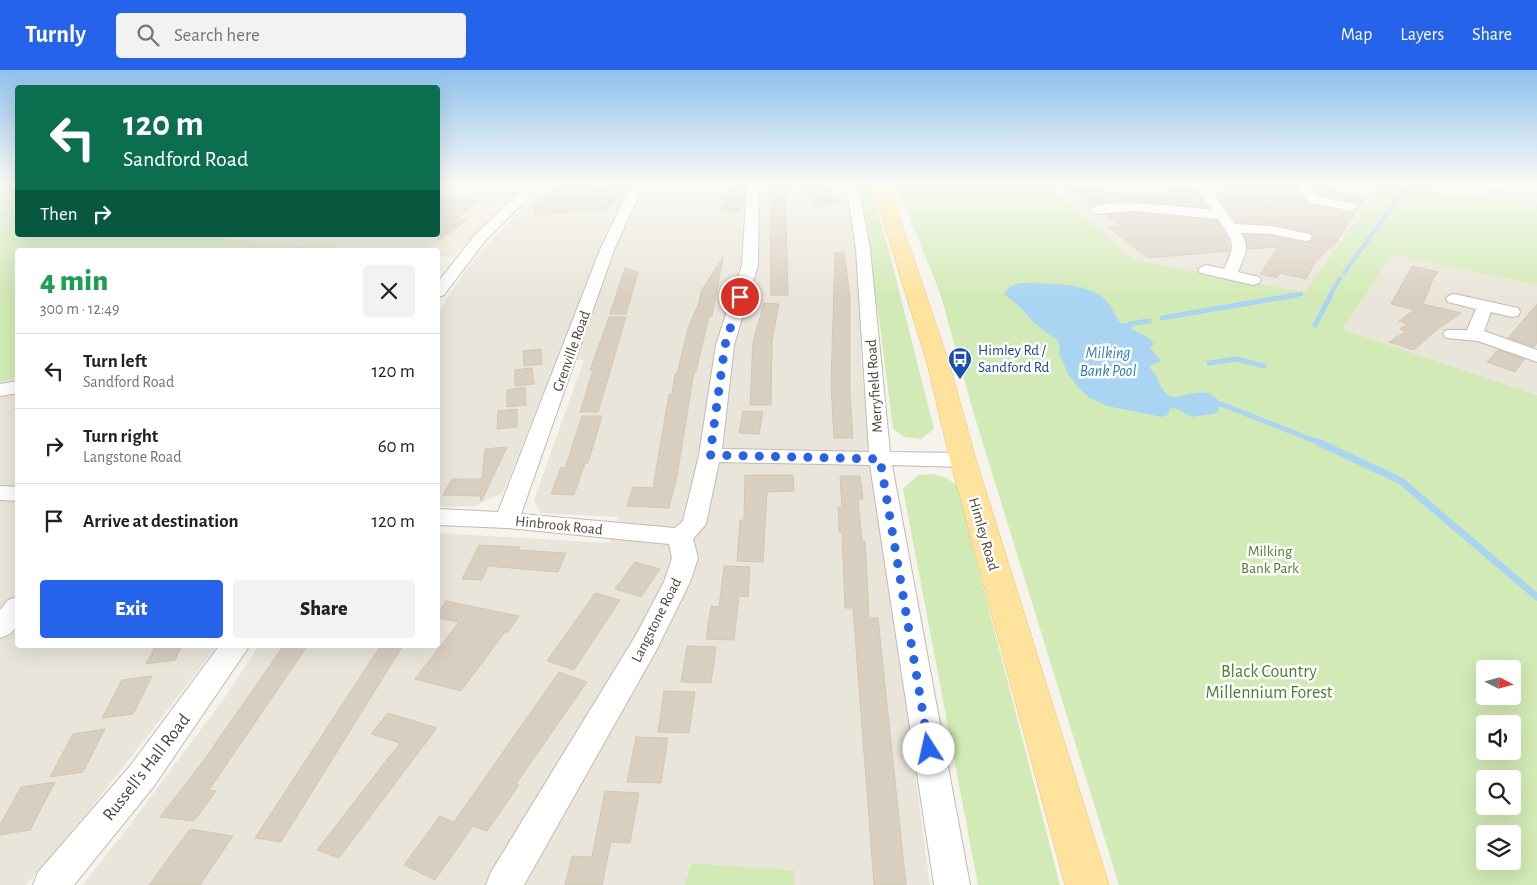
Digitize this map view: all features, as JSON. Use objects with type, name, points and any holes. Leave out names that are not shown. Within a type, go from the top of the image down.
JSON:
[{"type":"main road","name":"Himley Road","points":[[892,221],[938,363],[963,460],[1086,885]]},
{"type":"street","points":[[440,289],[480,238],[498,221]]},
{"type":"street","name":"Grenville Road","points":[[507,520],[607,250],[620,221]]},
{"type":"street","points":[[680,537],[694,524],[710,455],[725,345],[750,265],[752,221]]},
{"type":"street","name":"Merryfield Road","points":[[858,221],[863,249],[880,459],[952,885]]},
{"type":"street","points":[[1227,221],[1239,240],[1240,251],[1228,274]]},
{"type":"street","points":[[1232,228],[1271,230],[1305,237]]},
{"type":"street","points":[[1206,270],[1253,280]]},
{"type":"street","points":[[1454,299],[1512,312]]},
{"type":"street","points":[[1480,336],[1475,332],[1485,306]]},
{"type":"street","points":[[1452,334],[1480,336],[1537,356]]},
{"type":"street","points":[[0,390],[15,388]]},
{"type":"street","points":[[710,455],[963,460]]},
{"type":"street","points":[[0,493],[15,494]]},
{"type":"street","name":"Hinbrook Road","points":[[440,517],[507,520],[680,537]]},
{"type":"street","name":"Langstone Road","points":[[504,885],[647,641],[678,582],[685,558],[680,537]]},
{"type":"street","points":[[0,628],[15,610]]},
{"type":"street","name":"Russell's Hall Road","points":[[51,885],[142,776],[234,648]]},
{"type":"shaded area","points":[[440,221],[488,221],[452,257],[440,256],[440,248],[178,248],[199,237],[440,237]]},
{"type":"shaded area","points":[[510,221],[851,221],[857,251],[861,302],[861,362],[866,411],[930,885],[794,885],[794,870],[690,863],[684,885],[82,885],[126,830],[228,693],[257,648],[440,648],[440,533],[609,543],[618,517],[540,513],[534,500],[584,360],[556,361],[503,493],[475,506],[440,507],[440,310],[458,281],[484,248]]},
{"type":"shaded area","points":[[1090,221],[1355,221],[1304,292],[1135,260]]},
{"type":"shaded area","points":[[1392,255],[1537,285],[1537,395],[1343,329]]},
{"type":"shaded area","points":[[15,378],[15,648],[216,648],[92,807],[26,885],[0,885],[0,382]]},
{"type":"green space","points":[[0,221],[15,221],[15,237],[219,237],[229,240],[302,246],[324,242],[340,248],[15,248],[15,378],[0,382]]},
{"type":"green space","points":[[862,221],[880,221],[889,251],[934,429],[921,439],[904,437],[893,429],[879,318]]},
{"type":"green space","name":"Milking Bank Park","points":[[911,221],[1090,221],[1135,260],[1304,292],[1355,221],[1537,221],[1537,285],[1392,255],[1343,329],[1537,395],[1537,885],[1119,885],[973,411],[940,293]]},
{"type":"green space","points":[[933,474],[946,478],[957,485],[1060,885],[978,885],[903,489],[918,475]]},
{"type":"green space","points":[[691,863],[794,870],[794,885],[684,885]]},
{"type":"water","name":"Milking Bank Pool","points":[[1020,283],[1075,286],[1086,289],[1103,298],[1113,310],[1120,323],[1130,324],[1133,330],[1149,338],[1154,344],[1150,348],[1161,361],[1150,366],[1166,393],[1173,397],[1179,397],[1193,393],[1208,393],[1221,404],[1217,413],[1192,417],[1175,408],[1170,409],[1168,414],[1163,417],[1107,406],[1090,398],[1068,374],[1059,353],[1060,346],[1057,340],[1034,323],[1019,306],[1004,294],[1010,286]]},
{"type":"building","points":[[440,221],[466,221],[438,241],[438,237],[440,237]]},
{"type":"building","points":[[770,221],[786,221],[788,295],[771,295]]},
{"type":"building","points":[[1114,221],[1217,221],[1228,239],[1229,251],[1148,258],[1108,227],[1121,226]]},
{"type":"building","points":[[1350,221],[1333,247],[1331,246],[1314,264],[1306,279],[1280,273],[1277,278],[1260,274],[1278,247],[1248,249],[1244,235],[1271,236],[1305,243],[1312,241],[1314,236],[1310,232],[1271,224],[1236,222]]},
{"type":"building","points":[[844,252],[850,297],[850,395],[853,438],[834,438],[831,384],[835,253]]},
{"type":"building","points":[[723,257],[712,316],[709,316],[696,372],[694,372],[677,476],[669,508],[627,506],[633,487],[653,488],[669,394],[672,394],[675,374],[677,374],[688,328],[702,290]]},
{"type":"building","points":[[1412,266],[1438,272],[1433,279],[1423,304],[1461,313],[1435,331],[1414,350],[1389,342],[1406,331],[1400,329],[1407,324],[1399,321],[1414,310],[1391,304]]},
{"type":"building","points":[[625,268],[638,272],[626,314],[610,314]]},
{"type":"building","points":[[764,303],[779,304],[772,341],[771,405],[750,405],[753,342]]},
{"type":"building","points":[[1537,304],[1537,343],[1534,347],[1508,338]]},
{"type":"building","points":[[609,317],[626,317],[598,412],[580,412],[593,370],[590,370]]},
{"type":"building","points":[[541,349],[542,364],[524,366],[523,351]]},
{"type":"building","points":[[1498,350],[1524,359],[1515,372],[1487,362]]},
{"type":"building","points":[[532,368],[534,384],[515,386],[515,370]]},
{"type":"building","points":[[525,387],[526,405],[507,407],[507,390]]},
{"type":"building","points":[[517,409],[517,427],[497,429],[498,411]]},
{"type":"building","points":[[743,411],[763,412],[759,434],[739,433]]},
{"type":"building","points":[[582,416],[602,416],[588,463],[585,463],[574,495],[551,494],[561,467],[565,468]]},
{"type":"building","points":[[507,447],[482,500],[480,500],[481,496],[443,495],[452,479],[482,479],[485,449]]},
{"type":"building","points":[[745,475],[793,475],[794,491],[767,492],[763,562],[737,561],[740,520],[744,520]]},
{"type":"building","points":[[840,476],[860,476],[863,499],[858,499],[862,541],[865,541],[869,618],[878,618],[906,885],[874,885],[853,608],[845,608],[842,532],[839,532],[838,507],[842,507]]},
{"type":"building","points":[[479,545],[520,547],[518,550],[566,553],[558,572],[488,566],[482,580],[462,579]]},
{"type":"building","points":[[635,562],[660,569],[641,597],[615,589]]},
{"type":"building","points":[[724,566],[750,567],[748,597],[739,596],[734,640],[706,639],[711,606],[719,607]]},
{"type":"building","points":[[595,593],[620,600],[574,670],[547,661]]},
{"type":"building","points":[[446,601],[519,616],[461,691],[415,679],[459,622],[440,618],[440,610]]},
{"type":"building","points":[[687,646],[716,647],[711,683],[681,682]]},
{"type":"building","points":[[154,648],[181,648],[175,660],[146,664]]},
{"type":"building","points":[[282,648],[306,648],[209,790],[216,791],[194,821],[160,817],[204,760]]},
{"type":"building","points":[[379,648],[401,648],[281,842],[255,838]]},
{"type":"building","points":[[559,672],[587,682],[516,784],[519,785],[487,831],[473,826],[435,880],[404,865],[440,816],[454,822]]},
{"type":"building","points":[[152,676],[133,714],[102,718],[122,680]]},
{"type":"building","points":[[664,691],[695,692],[689,733],[658,732]]},
{"type":"building","points":[[388,713],[437,728],[339,858],[317,850],[400,743],[371,734]]},
{"type":"building","points":[[105,729],[83,772],[50,777],[73,734]]},
{"type":"building","points":[[636,737],[668,738],[661,783],[627,782]]},
{"type":"building","points":[[55,782],[30,830],[0,835],[0,825],[21,787]]},
{"type":"building","points":[[605,791],[639,793],[630,843],[611,842],[602,885],[565,885],[572,856],[592,857]]},
{"type":"building","points":[[190,829],[233,836],[200,885],[149,885]]},
{"type":"waterway","points":[[1344,273],[1382,221]]},
{"type":"waterway","points":[[1330,296],[1340,278]]},
{"type":"waterway","points":[[1289,296],[1301,294]]},
{"type":"waterway","points":[[1162,318],[1296,295]]},
{"type":"waterway","points":[[1315,325],[1331,295]]},
{"type":"waterway","points":[[1130,324],[1149,321]]},
{"type":"waterway","points":[[1209,363],[1236,359],[1264,366]]},
{"type":"waterway","points":[[1221,404],[1320,443]]},
{"type":"waterway","points":[[1318,442],[1401,481],[1537,597]]},
{"type":"place","name":"Himley Rd / Sandford Rd","points":[[960,380]]},
{"type":"route","points":[[740,297],[725,345],[710,455],[880,459],[929,749]]},
{"type":"park label","name":"Black Country Millennium Forest","points":[[1269,681]]}]
